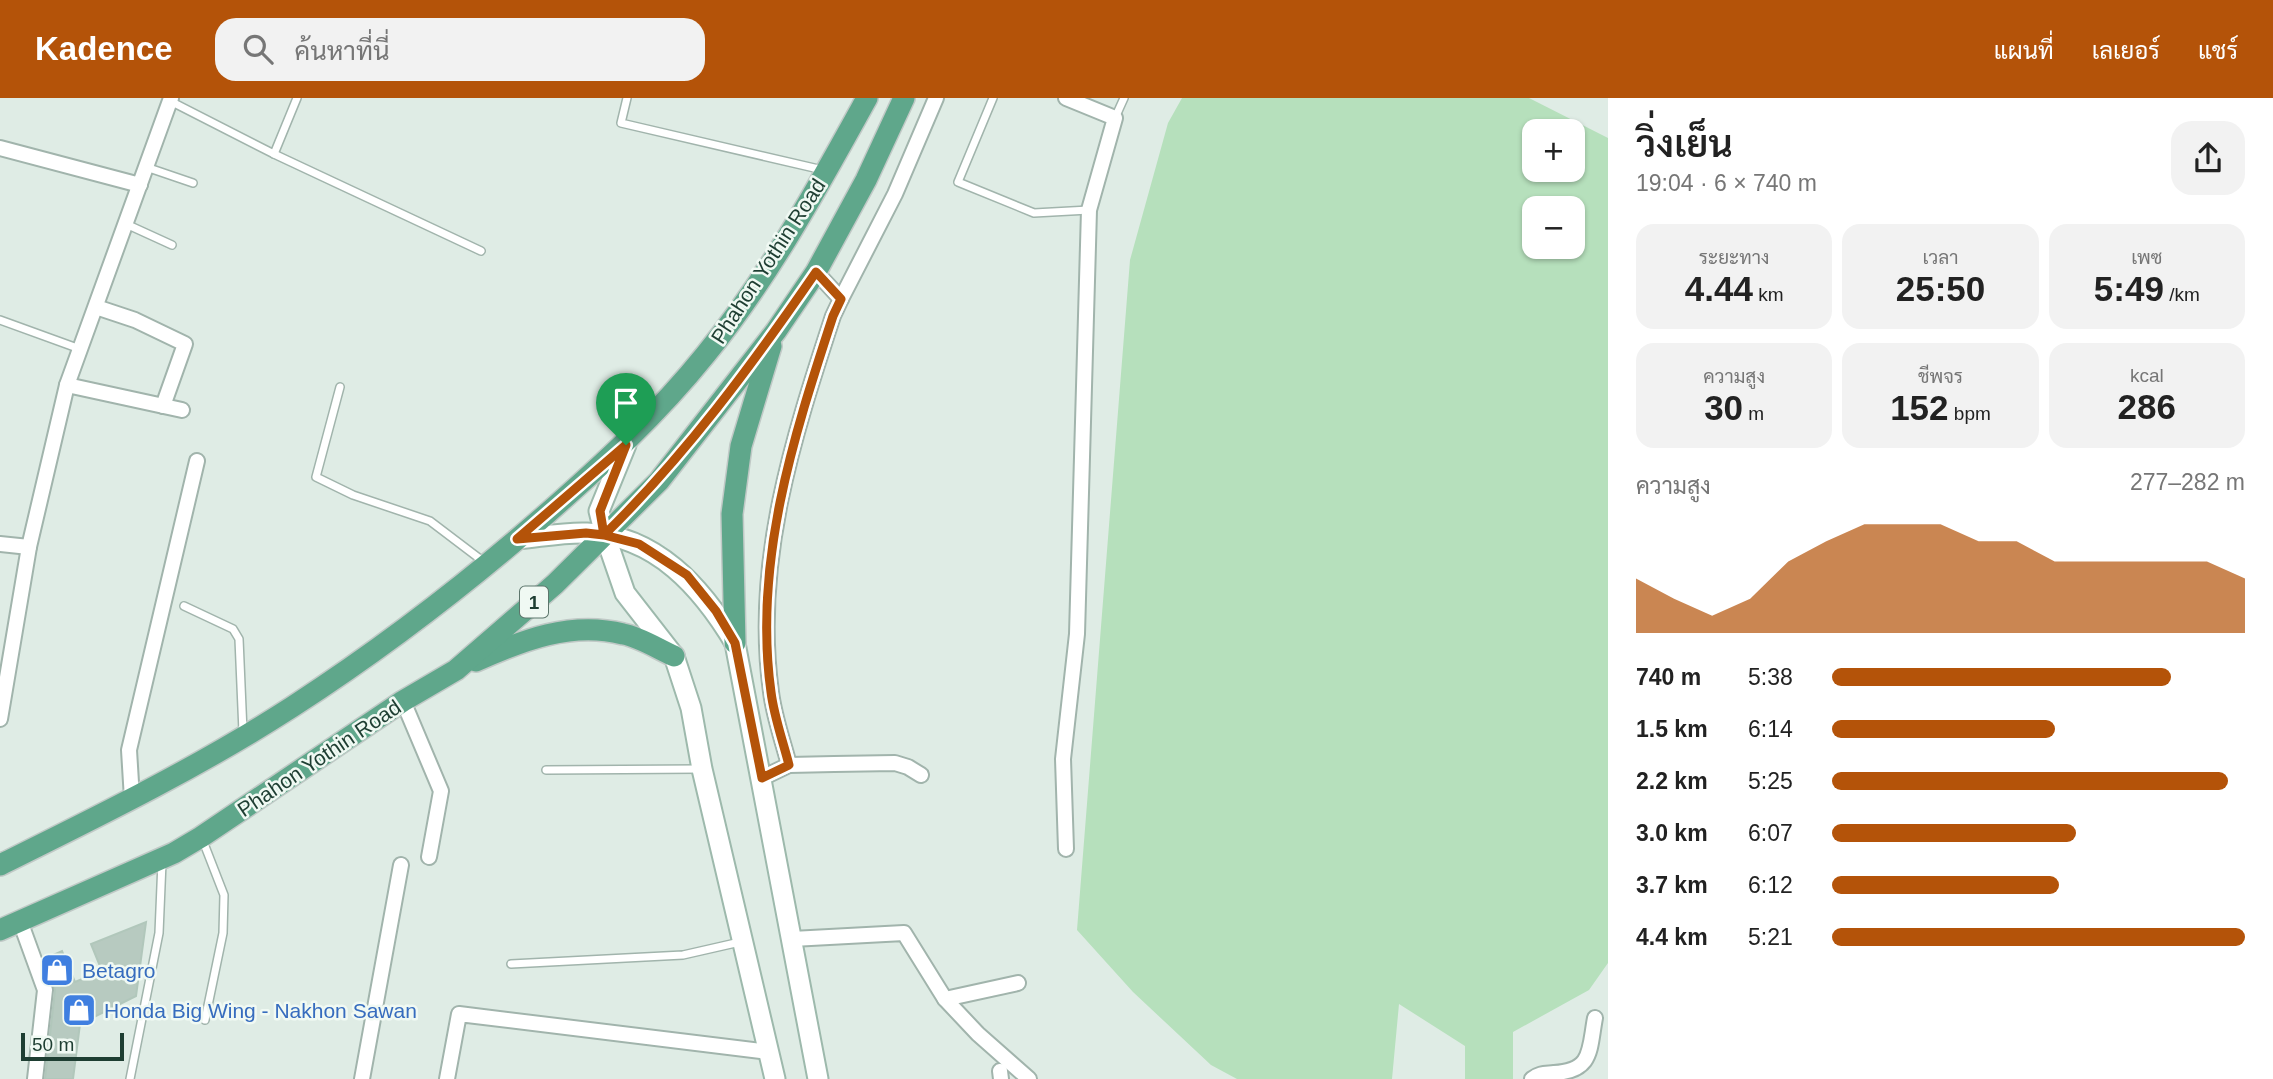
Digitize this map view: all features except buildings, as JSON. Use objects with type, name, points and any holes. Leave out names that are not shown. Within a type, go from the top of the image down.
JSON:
[{"type":"main road","name":"Phahon Yothin Road","points":[[0,865],[132,799],[243,736],[391,639],[488,564],[626,445],[706,354],[742,306],[827,170],[867,98]]},
{"type":"main road","name":"Phahon Yothin Road","points":[[10,925],[162,858],[201,837],[403,701],[456,670],[555,584],[659,481],[776,331],[816,272],[866,180],[904,98]]},
{"type":"main road","points":[[776,331],[741,446],[732,514],[735,643],[818,1079]]},
{"type":"main road","name":"Phahon Yothin Road","points":[[626,445],[600,511],[604,535],[625,593],[674,656],[691,708],[702,769],[775,1079]]},
{"type":"main road","points":[[517,539],[586,533],[639,544],[687,575],[716,611],[735,643]]},
{"type":"main road","points":[[456,670],[516,644],[567,629],[624,634],[674,656]]},
{"type":"street","points":[[789,765],[771,694],[766,617],[770,551],[793,439],[833,316],[895,194],[936,98]]},
{"type":"street","points":[[1066,98],[1115,118],[1089,210],[1077,634],[1063,759],[1066,849]]},
{"type":"street","points":[[0,719],[3,685],[29,547],[67,385],[140,185],[166,99]]},
{"type":"street","points":[[0,148],[140,185]]},
{"type":"street","points":[[816,272],[841,299]]},
{"type":"street","points":[[96,307],[135,320],[185,344],[163,406]]},
{"type":"street","points":[[67,385],[182,410]]},
{"type":"street","points":[[132,799],[129,750],[197,461]]},
{"type":"street","points":[[0,544],[29,547]]},
{"type":"street","points":[[403,701],[441,791],[429,857]]},
{"type":"street","points":[[762,778],[789,765],[895,763],[908,766],[921,775]]},
{"type":"street","points":[[362,1079],[401,865]]},
{"type":"street","points":[[10,925],[45,990],[35,1079]]},
{"type":"street","points":[[792,939],[904,933],[945,999],[978,1034],[1029,1079]]},
{"type":"street","points":[[945,999],[1018,983]]},
{"type":"street","points":[[447,1079],[459,1014],[769,1052]]},
{"type":"street","points":[[1532,1079],[1542,1073],[1571,1072],[1582,1066],[1595,1018]]},
{"type":"lane","points":[[274,154],[297,98]]},
{"type":"lane","points":[[627,98],[621,123],[827,170]]},
{"type":"lane","points":[[993,98],[958,182],[1034,213],[1089,210]]},
{"type":"lane","points":[[1115,118],[1124,98]]},
{"type":"lane","points":[[166,99],[274,154],[481,251]]},
{"type":"lane","points":[[146,167],[193,183]]},
{"type":"lane","points":[[126,224],[172,245]]},
{"type":"lane","points":[[0,320],[80,350]]},
{"type":"lane","points":[[340,387],[316,477],[354,495],[430,521],[488,564]]},
{"type":"lane","points":[[184,606],[233,629],[239,639],[243,736]]},
{"type":"lane","points":[[546,770],[702,769]]},
{"type":"lane","points":[[201,837],[224,895],[223,933],[205,1020]]},
{"type":"lane","points":[[130,1079],[159,933],[162,858]]},
{"type":"lane","points":[[511,964],[683,955],[743,941]]},
{"type":"green space","points":[[1182,98],[1529,98],[1570,119],[1522,119],[1522,182],[1585,182],[1585,126],[1608,138],[1608,963],[1589,990],[1513,1032],[1513,1079],[1465,1079],[1465,1046],[1399,1004],[1392,1079],[1237,1079],[1211,1065],[1133,992],[1077,930],[1130,260],[1168,123]]},
{"type":"place","name":"Betagro","points":[[57,970]]},
{"type":"place","name":"Honda Big Wing - Nakhon Sawan","points":[[79,1010]]},
{"type":"route","points":[[626,445],[517,539],[586,533],[604,535],[639,544],[687,575],[716,611],[735,643],[762,778],[789,765],[771,694],[766,617],[770,551],[793,439],[841,299],[816,272],[776,331],[659,481],[604,535],[600,511],[626,445]]}]
